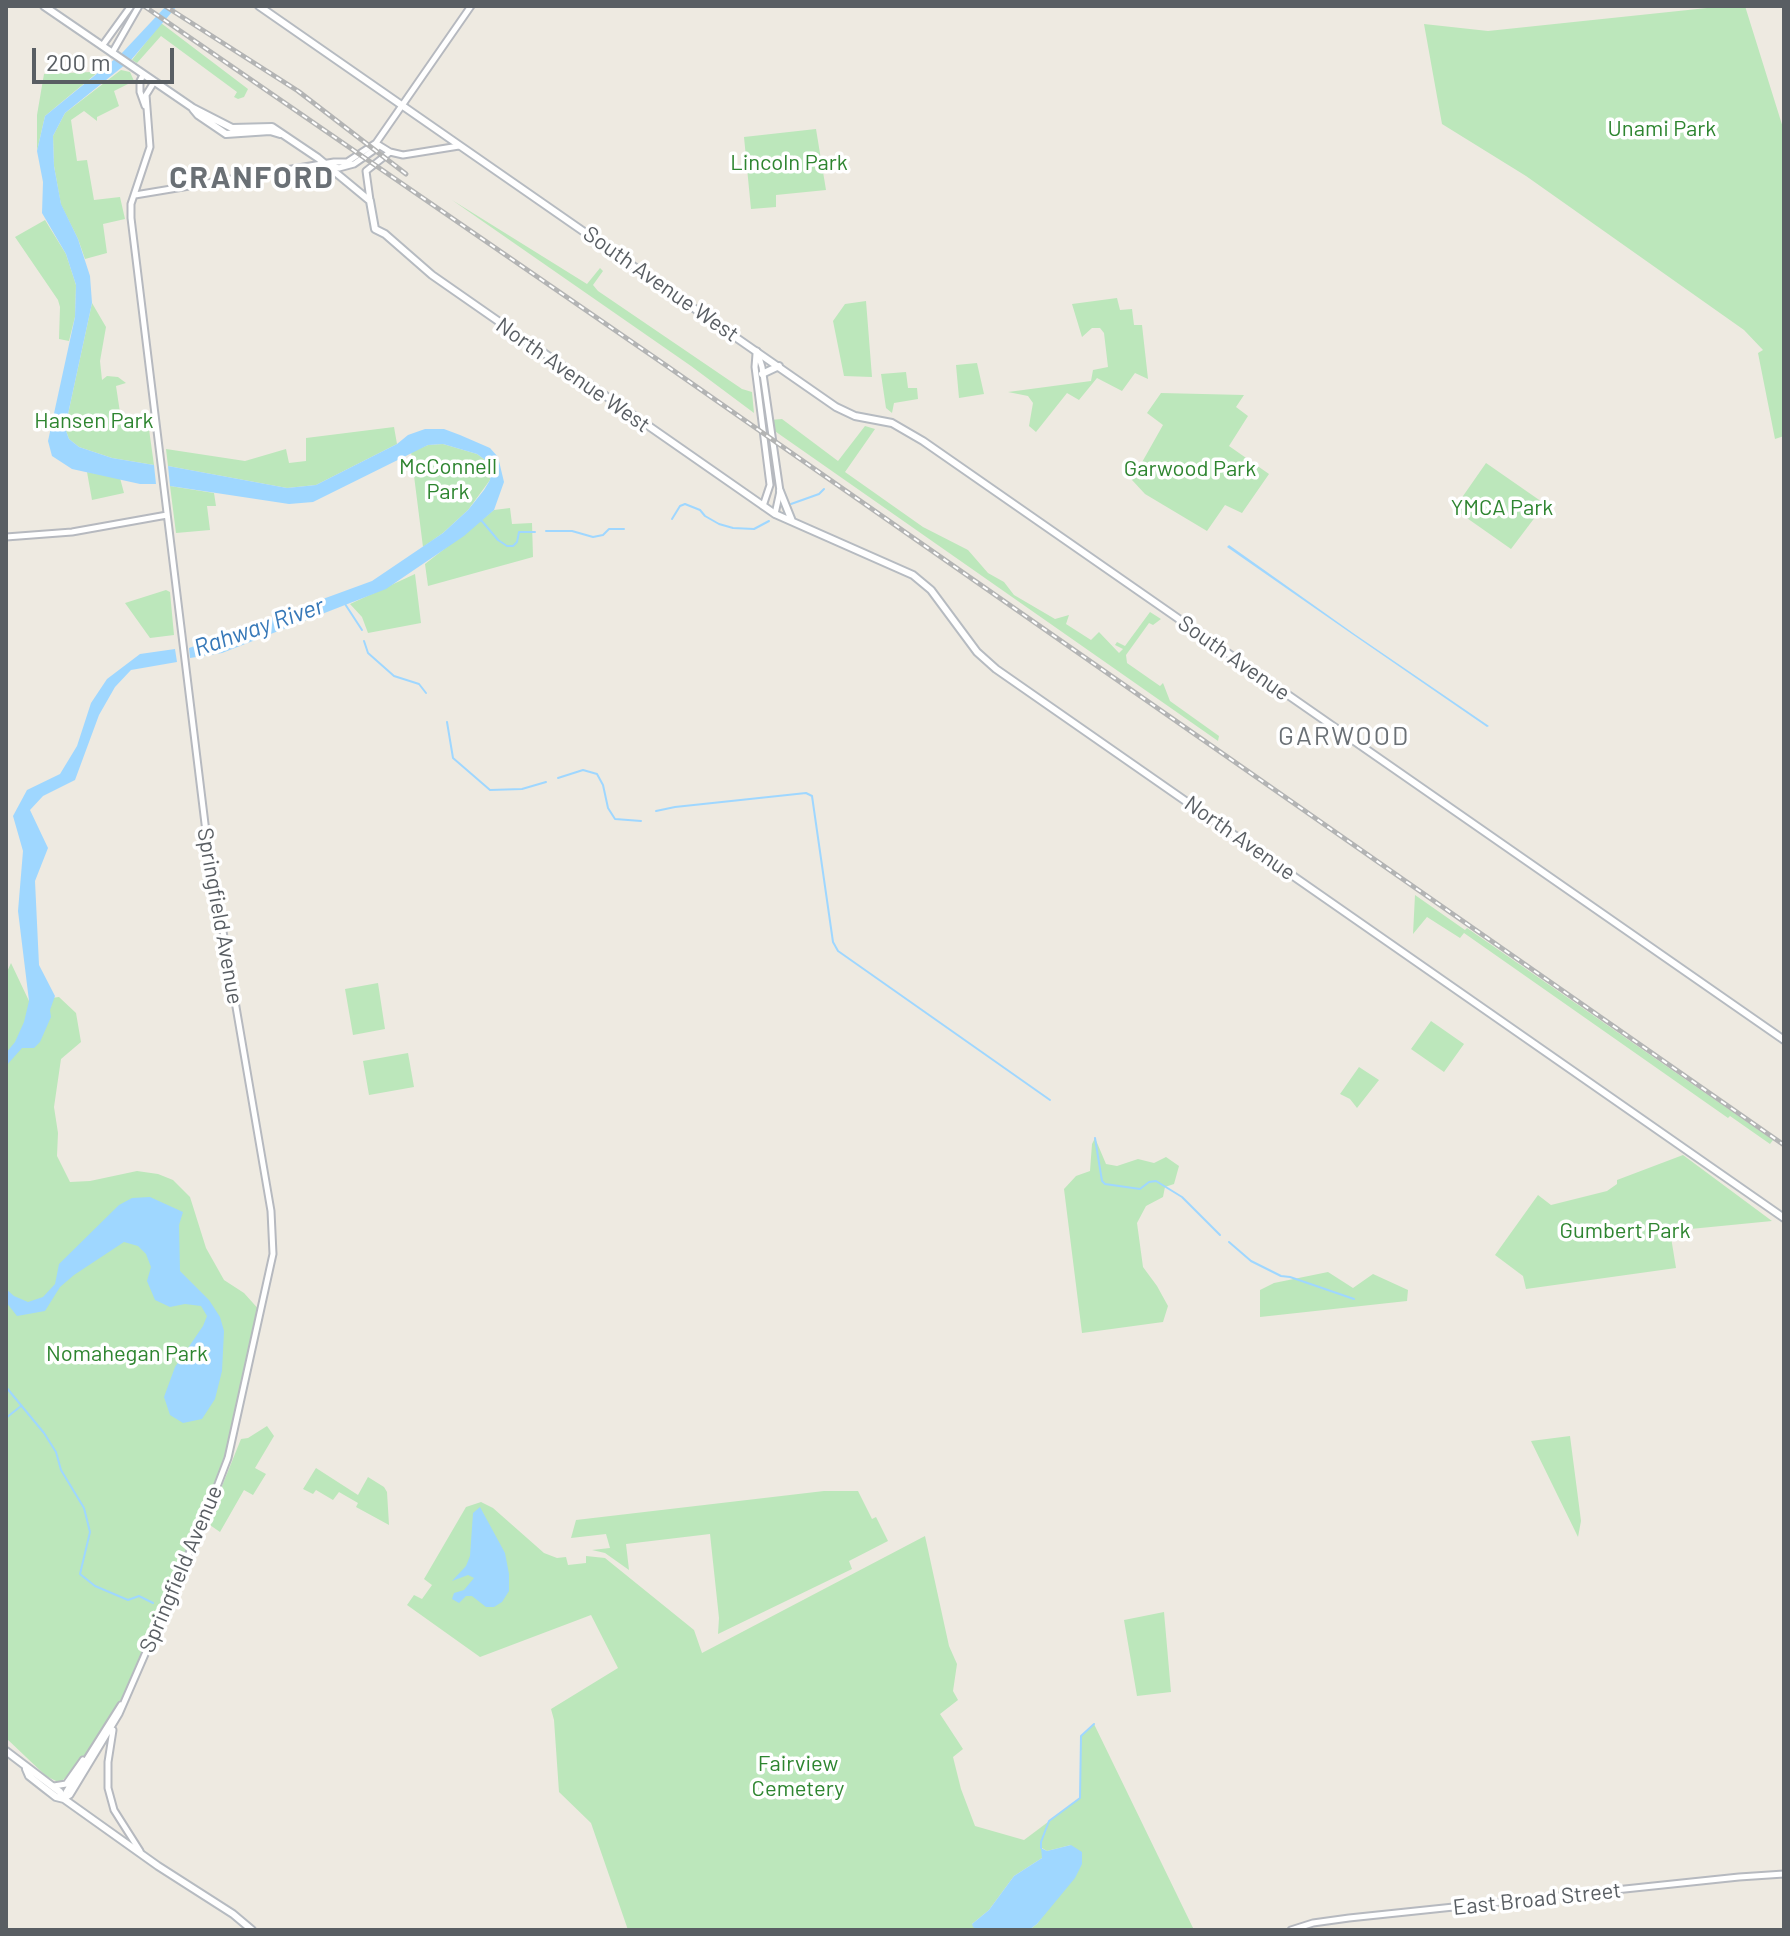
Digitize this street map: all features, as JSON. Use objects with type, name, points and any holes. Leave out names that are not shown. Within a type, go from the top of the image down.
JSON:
[{"type":"main road","points":[[44,6],[143,75],[227,127],[272,127],[327,165],[370,201]]},
{"type":"main road","name":"South Avenue West","points":[[259,6],[836,407],[862,417]]},
{"type":"main road","name":"North Avenue West","points":[[370,201],[375,229],[388,236],[442,283],[775,514]]},
{"type":"main road","points":[[762,374],[779,366]]},
{"type":"main road","name":"South Avenue","points":[[862,417],[892,423],[914,435],[1784,1040]]},
{"type":"main road","points":[[780,491],[787,514],[794,524]]},
{"type":"main road","name":"North Avenue","points":[[775,514],[913,575],[931,590],[977,652],[996,669],[1784,1218]]},
{"type":"main road","points":[[6,1751],[64,1799],[252,1930]]},
{"type":"main road","points":[[26,1769],[29,1776],[56,1797],[64,1799]]},
{"type":"street","points":[[102,46],[131,6]]},
{"type":"street","points":[[114,54],[139,6]]},
{"type":"street","points":[[135,195],[350,161],[376,143],[471,6]]},
{"type":"street","name":"Springfield Avenue","points":[[143,75],[140,92],[146,107]]},
{"type":"street","name":"Springfield Avenue","points":[[64,1799],[70,1795],[114,1724],[210,1505],[228,1458],[273,1254],[271,1211],[206,837],[131,218],[150,147],[146,95],[154,82]]},
{"type":"street","points":[[376,143],[388,154],[403,155],[462,145]]},
{"type":"street","points":[[370,201],[366,171],[388,154]]},
{"type":"street","points":[[757,351],[780,491],[775,514]]},
{"type":"street","points":[[757,351],[755,367],[770,485],[763,506]]},
{"type":"street","points":[[6,537],[72,532],[167,515]]},
{"type":"street","name":"Springfield Avenue","points":[[64,1799],[121,1704]]},
{"type":"street","points":[[114,1724],[108,1762],[108,1788],[114,1810],[143,1855]]},
{"type":"street","points":[[52,1786],[66,1784],[91,1750]]},
{"type":"street","name":"East Broad Street","points":[[1291,1930],[1349,1918],[1784,1874]]},
{"type":"green space","name":"Unami Park","points":[[1745,6],[1784,131],[1784,436],[1775,439],[1758,353],[1763,350],[1744,330],[1526,176],[1442,124],[1424,24],[1488,31]]},
{"type":"green space","points":[[161,23],[248,89],[244,97],[234,97],[237,92],[161,36],[137,63],[132,60]]},
{"type":"green space","points":[[106,59],[110,62],[45,116],[37,151],[37,115],[44,74],[91,72]]},
{"type":"green space","points":[[121,70],[130,72],[134,81],[114,91],[119,106],[97,117],[97,121],[84,111],[71,120],[77,161],[87,160],[94,200],[120,197],[125,219],[103,224],[107,253],[85,259],[61,205],[54,166],[53,136],[65,113]]},
{"type":"green space","name":"Lincoln Park","points":[[816,129],[826,190],[776,195],[776,207],[751,209],[744,137]]},
{"type":"green space","points":[[452,200],[587,284],[600,268],[603,271],[593,285],[598,291],[742,389],[752,392],[754,413],[691,366]]},
{"type":"green space","points":[[45,220],[66,254],[76,285],[75,317],[69,341],[59,339],[58,300],[15,237]]},
{"type":"green space","points":[[1117,298],[1120,310],[1132,309],[1134,325],[1142,325],[1148,379],[1135,373],[1122,391],[1097,378],[1079,400],[1067,393],[1036,432],[1029,426],[1033,403],[1028,396],[1008,392],[1091,381],[1093,370],[1108,367],[1104,333],[1100,328],[1092,328],[1082,337],[1072,304]]},
{"type":"green space","points":[[866,301],[872,377],[844,376],[833,321],[845,304]]},
{"type":"green space","name":"Hansen Park","points":[[92,303],[106,327],[100,361],[102,380],[107,376],[118,377],[126,383],[116,386],[121,419],[147,415],[154,465],[112,458],[79,447],[69,439],[65,428]]},
{"type":"green space","points":[[977,363],[984,394],[959,398],[956,365]]},
{"type":"green space","points":[[906,372],[908,388],[917,388],[918,399],[894,403],[892,413],[886,408],[881,374]]},
{"type":"green space","name":"Garwood Park","points":[[1161,393],[1244,395],[1236,407],[1248,416],[1229,446],[1269,474],[1242,513],[1225,505],[1207,531],[1145,494],[1132,480],[1163,425],[1147,413]]},
{"type":"green space","points":[[782,419],[838,461],[865,426],[875,429],[845,472],[923,527],[968,550],[988,573],[1004,582],[1014,595],[1055,619],[1069,615],[1066,624],[1091,640],[1099,632],[1119,653],[1123,649],[1115,645],[1117,642],[1125,646],[1150,612],[1161,619],[1153,625],[1149,623],[1126,655],[1127,663],[1160,686],[1163,683],[1170,701],[1219,736],[1218,741],[769,427],[770,420]]},
{"type":"green space","points":[[394,427],[397,444],[316,485],[287,488],[168,466],[166,449],[245,461],[286,449],[289,463],[306,461],[306,438]]},
{"type":"green space","name":"McConnell Park","points":[[443,444],[477,454],[488,462],[490,480],[468,510],[423,547],[411,452],[428,445]]},
{"type":"green space","name":"YMCA Park","points":[[1486,463],[1545,504],[1511,549],[1454,509]]},
{"type":"green space","points":[[87,472],[120,478],[124,493],[92,500]]},
{"type":"green space","points":[[170,486],[214,493],[216,506],[207,506],[210,530],[176,533]]},
{"type":"green space","points":[[510,508],[512,524],[532,523],[533,557],[428,586],[425,564],[494,510]]},
{"type":"green space","points":[[415,574],[421,623],[368,633],[362,617],[350,604]]},
{"type":"green space","points":[[166,590],[170,592],[174,635],[150,638],[125,603]]},
{"type":"green space","points":[[1415,895],[1773,1140],[1770,1144],[1730,1116],[1728,1118],[1464,933],[1460,938],[1427,917],[1413,934]]},
{"type":"green space","name":"Nomahegan Park","points":[[11,963],[29,1001],[59,997],[76,1013],[81,1042],[61,1059],[54,1107],[58,1133],[57,1156],[70,1182],[137,1171],[173,1180],[190,1197],[206,1248],[224,1280],[244,1293],[262,1313],[228,1458],[121,1704],[92,1750],[60,1783],[46,1776],[6,1738],[6,974]]},
{"type":"green space","points":[[378,983],[385,1029],[353,1035],[345,989]]},
{"type":"green space","points":[[1431,1021],[1464,1044],[1444,1072],[1411,1049]]},
{"type":"green space","points":[[408,1053],[414,1087],[369,1095],[363,1061]]},
{"type":"green space","points":[[1359,1067],[1379,1080],[1357,1108],[1350,1099],[1340,1094]]},
{"type":"green space","points":[[1095,1138],[1106,1164],[1117,1166],[1138,1159],[1154,1163],[1166,1157],[1179,1166],[1174,1184],[1165,1187],[1163,1197],[1146,1206],[1137,1223],[1143,1267],[1168,1306],[1163,1322],[1082,1333],[1064,1189],[1076,1176],[1090,1171]]},
{"type":"green space","name":"Gumbert Park","points":[[1683,1155],[1772,1221],[1670,1231],[1676,1268],[1526,1289],[1523,1276],[1495,1255],[1538,1195],[1551,1205],[1607,1191],[1617,1184],[1617,1180]]},
{"type":"green space","points":[[1328,1272],[1353,1288],[1373,1274],[1408,1290],[1407,1301],[1260,1317],[1260,1290],[1274,1283]]},
{"type":"green space","points":[[267,1426],[274,1436],[255,1468],[266,1474],[253,1495],[244,1490],[220,1532],[207,1523],[241,1439]]},
{"type":"green space","points":[[1570,1436],[1581,1521],[1578,1537],[1531,1441]]},
{"type":"green space","points":[[316,1468],[358,1495],[368,1477],[384,1487],[389,1525],[356,1507],[358,1503],[339,1492],[333,1500],[316,1490],[313,1494],[303,1489]]},
{"type":"green space","points":[[824,1491],[858,1491],[872,1519],[876,1517],[888,1541],[849,1561],[852,1569],[718,1634],[710,1534],[626,1544],[629,1570],[605,1553],[592,1550],[610,1548],[606,1534],[571,1538],[576,1520]]},
{"type":"green space","name":"Fairview Cemetery","points":[[481,1502],[493,1508],[544,1553],[557,1558],[566,1557],[568,1565],[586,1563],[586,1556],[605,1558],[694,1630],[702,1653],[925,1536],[949,1646],[957,1664],[953,1691],[958,1700],[940,1714],[963,1749],[953,1757],[975,1826],[1024,1840],[1080,1798],[1081,1736],[1094,1724],[1194,1930],[1029,1930],[1047,1910],[1071,1845],[1047,1851],[1042,1848],[1042,1858],[1014,1876],[989,1910],[972,1924],[978,1930],[628,1930],[591,1823],[559,1792],[551,1709],[618,1668],[591,1615],[480,1657],[407,1605],[414,1595],[422,1599],[432,1585],[424,1579],[466,1507]]},
{"type":"green space","points":[[1164,1612],[1171,1692],[1137,1696],[1124,1620]]},
{"type":"water","points":[[166,6],[177,6],[131,60],[65,113],[53,136],[54,166],[61,204],[78,239],[90,276],[92,303],[65,428],[69,439],[79,447],[112,458],[154,465],[156,484],[140,484],[72,469],[52,456],[48,441],[75,317],[76,285],[66,254],[42,213],[43,182],[37,151],[45,116],[121,54]]},
{"type":"water","name":"Rahway River","points":[[425,429],[444,429],[460,435],[490,448],[498,457],[504,482],[494,510],[464,536],[386,589],[222,653],[190,658],[189,648],[372,581],[443,533],[468,510],[490,480],[491,471],[488,462],[477,454],[443,444],[428,445],[313,502],[289,504],[170,486],[168,466],[287,488],[316,485],[397,444],[408,435]]},
{"type":"water","points":[[1229,545],[1353,633],[1489,726],[1227,547]]},
{"type":"water","points":[[175,649],[177,662],[131,670],[115,687],[99,715],[75,780],[43,796],[30,810],[48,848],[35,881],[39,965],[55,996],[51,1017],[40,1042],[34,1048],[22,1048],[6,1066],[6,1053],[24,1022],[29,1001],[18,911],[23,851],[13,816],[27,790],[60,774],[77,746],[91,703],[107,679],[140,654]]},
{"type":"water","points":[[150,1197],[183,1212],[179,1225],[180,1271],[209,1300],[220,1317],[224,1331],[222,1371],[215,1399],[202,1419],[183,1423],[170,1415],[164,1397],[175,1367],[207,1316],[201,1306],[185,1304],[170,1307],[155,1300],[147,1281],[151,1267],[146,1254],[138,1246],[124,1242],[74,1275],[60,1287],[45,1311],[17,1316],[6,1302],[6,1289],[28,1302],[43,1297],[55,1284],[59,1264],[119,1205],[132,1198]]},
{"type":"water","points":[[480,1507],[505,1553],[509,1574],[509,1591],[502,1602],[494,1607],[486,1607],[472,1596],[466,1596],[459,1603],[452,1599],[454,1593],[464,1590],[474,1578],[468,1575],[452,1581],[466,1566],[470,1556],[473,1513]]},
{"type":"water","points":[[1071,1845],[1082,1852],[1082,1864],[1075,1878],[1037,1924],[1029,1930],[978,1930],[973,1927],[972,1924],[989,1910],[1014,1876],[1042,1858],[1041,1848],[1047,1851]]},
{"type":"waterway","points":[[791,504],[819,494],[824,489]]},
{"type":"waterway","points":[[672,519],[680,506],[685,504],[700,510],[719,524],[733,528],[754,529],[769,521]]},
{"type":"waterway","points":[[481,520],[507,546],[517,542],[519,532],[535,532]]},
{"type":"waterway","points":[[546,531],[572,531],[593,537],[603,535],[609,529],[624,529]]},
{"type":"waterway","points":[[345,604],[362,630]]},
{"type":"waterway","points":[[364,641],[368,653],[394,676],[419,684],[426,693]]},
{"type":"waterway","points":[[447,722],[453,758],[490,790],[522,789],[546,782]]},
{"type":"waterway","points":[[558,778],[583,770],[597,774],[608,808],[615,819],[641,821]]},
{"type":"waterway","points":[[656,811],[806,793],[812,796],[833,942],[838,951],[1050,1100]]},
{"type":"waterway","points":[[1095,1138],[1105,1184],[1140,1189],[1156,1181],[1182,1197],[1220,1235]]},
{"type":"waterway","points":[[1229,1242],[1251,1261],[1281,1276],[1354,1299]]},
{"type":"waterway","points":[[6,1387],[44,1433],[56,1452],[61,1470],[84,1508],[90,1532],[80,1574],[95,1586],[128,1600],[139,1596],[153,1603]]},
{"type":"waterway","points":[[6,1418],[21,1406]]},
{"type":"waterway","points":[[1041,1848],[1049,1821],[1080,1798],[1081,1736],[1094,1724]]},
{"type":"railway","points":[[144,6],[664,364],[1784,1145]]},
{"type":"railway","points":[[165,6],[298,91],[406,174]]},
{"type":"district","name":"CRANFORD","points":[[252,178]]},
{"type":"district","name":"GARWOOD","points":[[1344,736]]}]
